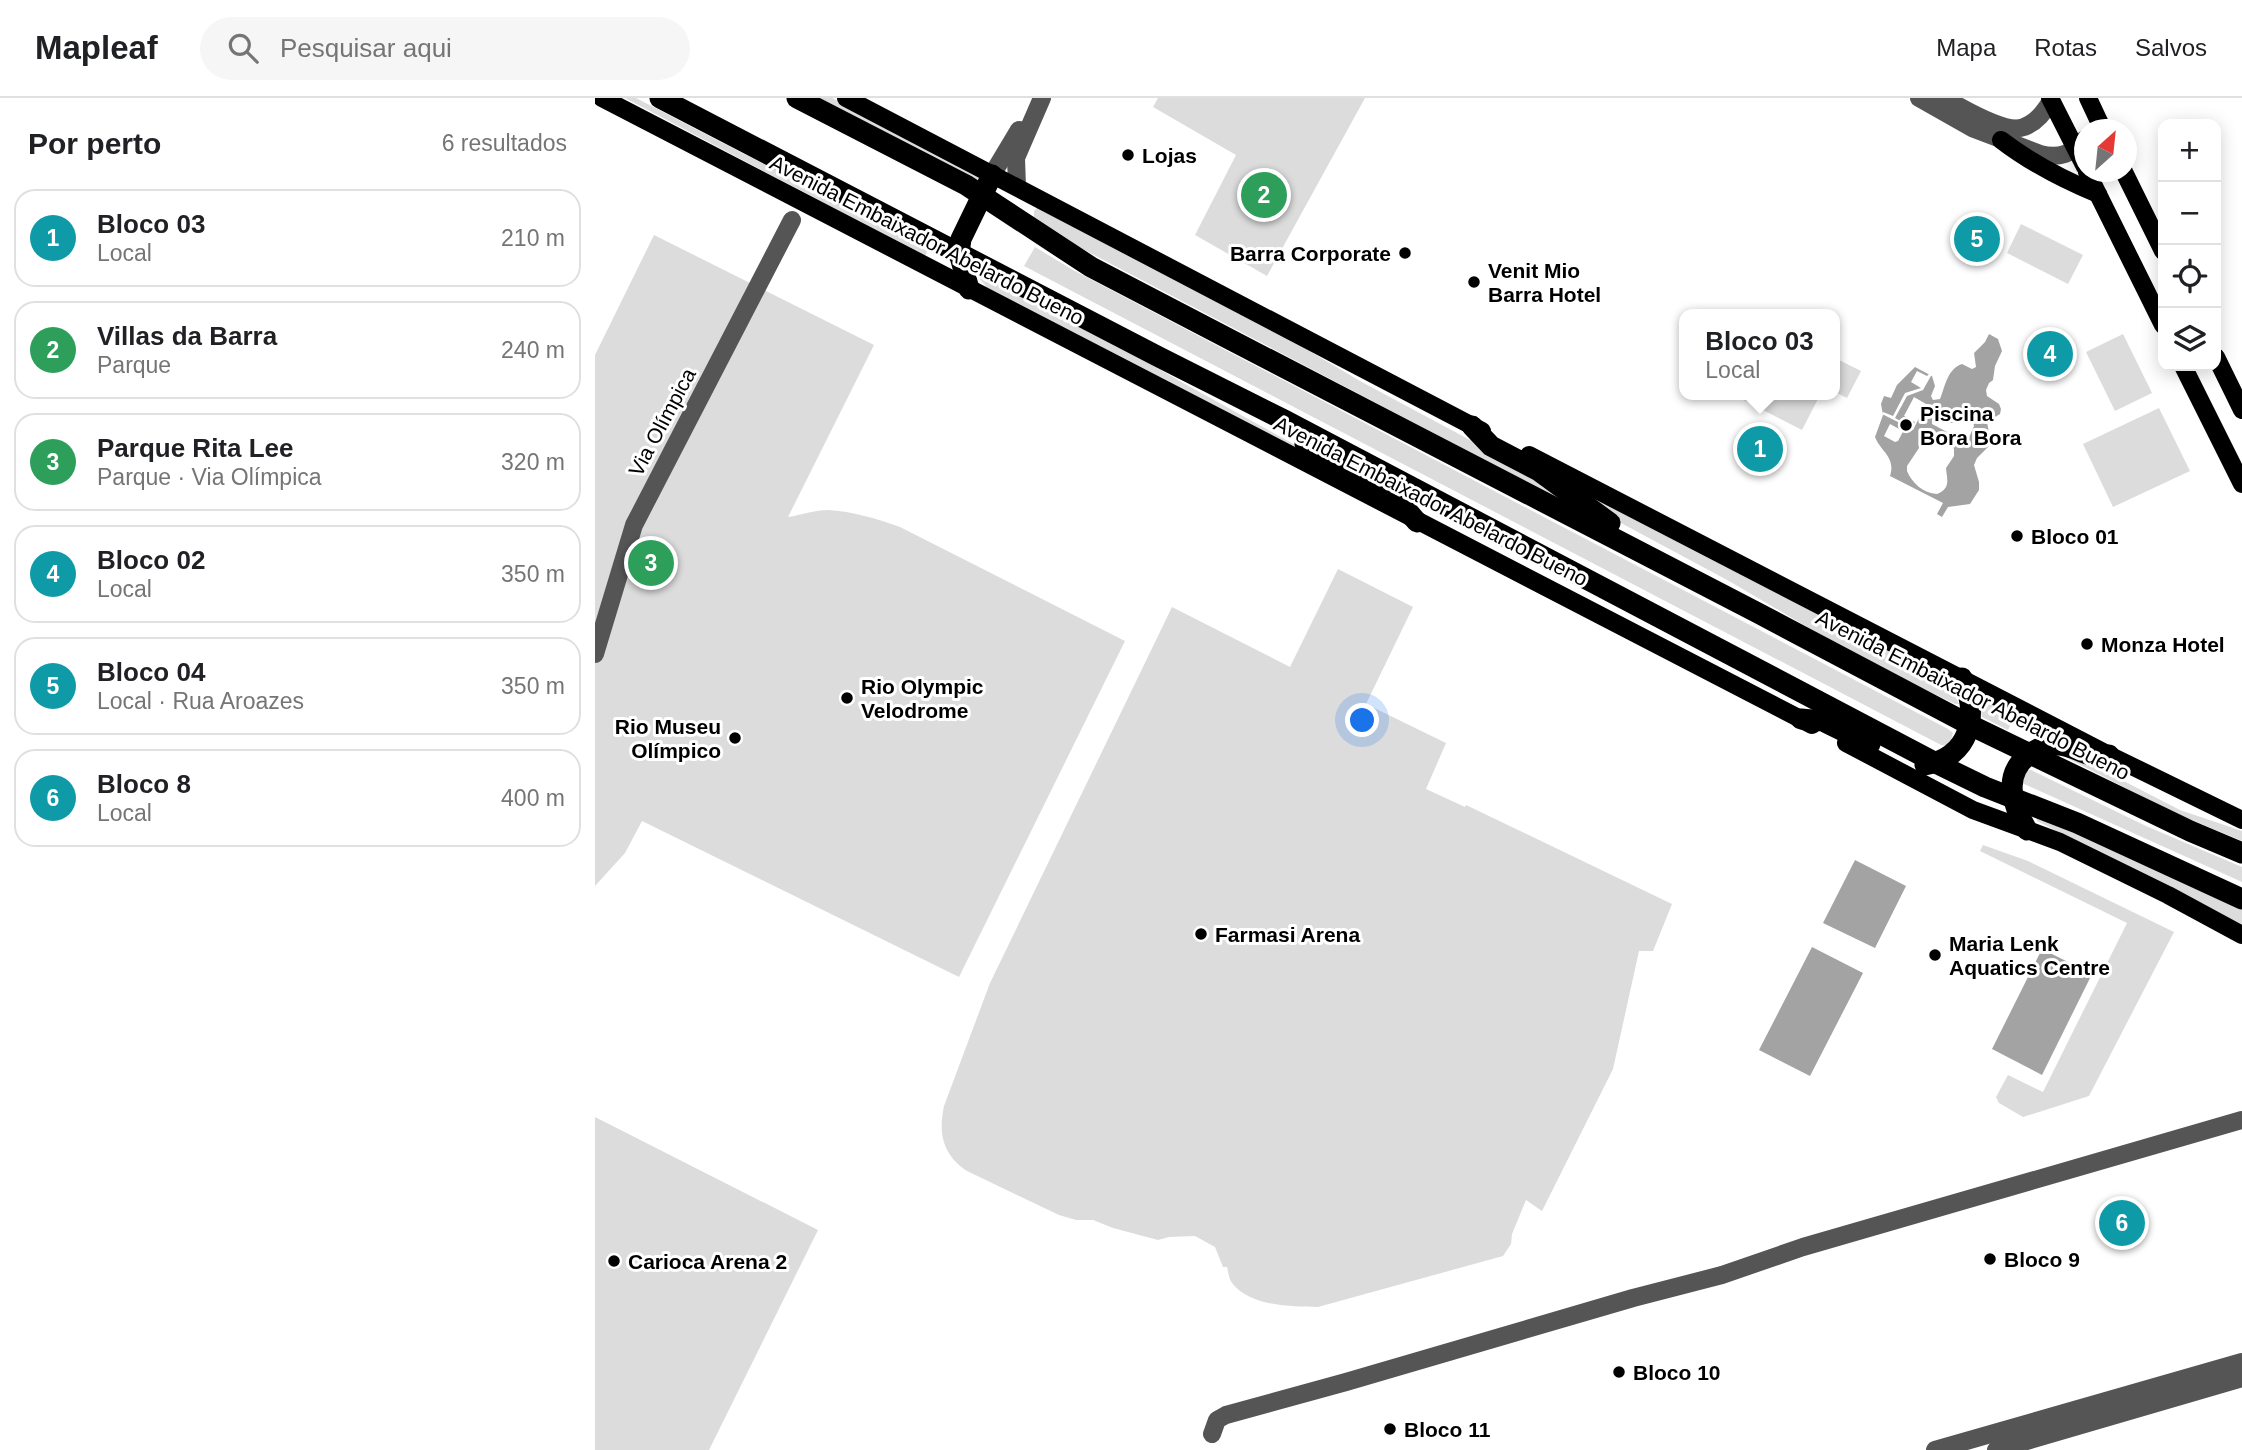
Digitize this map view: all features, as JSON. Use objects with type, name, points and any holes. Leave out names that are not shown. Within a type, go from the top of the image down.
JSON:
[{"type":"highway","points":[[646,98],[680,116],[693,115]]},
{"type":"highway","name":"Avenida Embaixador Abelardo Bueno","points":[[660,98],[1159,358],[1284,420],[1936,763],[2012,798],[2077,823],[2242,899]]},
{"type":"highway","name":"Avenida Embaixador Abelardo Bueno","points":[[797,98],[937,169],[982,195],[1091,267],[1758,612],[1970,725],[2190,831],[2242,853]]},
{"type":"highway","points":[[969,289],[959,253],[966,227],[992,175]]},
{"type":"highway","points":[[1159,358],[1194,385],[1302,443],[1346,472],[1398,500],[1417,522]]},
{"type":"highway","points":[[1472,426],[1491,446],[1539,471],[1604,519],[1707,575],[1758,612]]},
{"type":"highway","points":[[1801,719],[1829,723],[1903,762],[1921,766],[1936,763],[1958,748],[1970,725],[1969,693],[1962,678]]},
{"type":"highway","points":[[2027,830],[2012,798],[2013,776],[2029,753],[2056,744],[2095,757],[2109,755]]},
{"type":"main road","name":"Avenida Embaixador Abelardo Bueno","points":[[602,98],[1973,810],[2069,846],[2242,935]]},
{"type":"main road","name":"Avenida Embaixador Abelardo Bueno","points":[[846,98],[1472,426],[2109,755],[2242,820]]},
{"type":"main road","points":[[2088,98],[2095,119]]},
{"type":"main road","points":[[2051,100],[2074,135]]},
{"type":"main road","points":[[2001,140],[2018,153],[2098,194]]},
{"type":"main road","points":[[2092,182],[2158,315]]},
{"type":"main road","points":[[2129,182],[2160,245]]},
{"type":"main road","points":[[2221,367],[2242,410]]},
{"type":"main road","points":[[2186,371],[2242,484]]},
{"type":"street","points":[[1919,98],[1961,123],[2052,157],[2058,157],[2074,148]]},
{"type":"street","points":[[1944,98],[1977,115],[2014,129],[2023,128],[2035,121],[2051,100]]},
{"type":"street","points":[[992,175],[1012,140],[1040,102]]},
{"type":"street","points":[[1017,187],[1016,158],[1040,102]]},
{"type":"street","name":"Via Olímpica","points":[[595,654],[634,525],[792,220]]},
{"type":"street","points":[[1212,1434],[1217,1420],[1226,1415],[1721,1275],[1803,1247],[2242,1120]]},
{"type":"street","points":[[1996,1450],[2171,1391],[2242,1362]]},
{"type":"street","points":[[1935,1450],[2171,1391],[2242,1378]]},
{"type":"shaded area","points":[[625,98],[636,98],[744,154],[931,244],[925,256]]},
{"type":"shaded area","points":[[820,98],[832,98],[982,176],[980,182]]},
{"type":"shaded area","points":[[1158,98],[1365,98],[1267,276],[1195,235],[1236,155],[1153,107]]},
{"type":"shaded area","points":[[1038,207],[1267,326],[1360,381],[1526,470],[1569,504],[1075,245],[1034,218],[1034,211]]},
{"type":"shaded area","points":[[2021,224],[2083,255],[2068,284],[2007,253]]},
{"type":"shaded area","points":[[654,235],[874,345],[788,517],[828,510],[864,516],[900,527],[1125,641],[959,977],[642,821],[625,853],[595,886],[595,355]]},
{"type":"shaded area","points":[[1035,247],[1073,270],[1948,729],[1953,733],[1951,739],[1946,746],[1941,745],[1024,266]]},
{"type":"shaded area","points":[[974,272],[1051,307],[1315,458],[989,290]]},
{"type":"shaded area","name":"Piscina Bora Bora","points":[[1989,334],[1998,339],[2002,351],[1995,366],[1993,380],[1986,390],[1987,396],[1999,404],[2000,414],[1987,422],[1989,446],[1974,465],[1979,490],[1970,504],[1948,507],[1942,517],[1937,514],[1943,503],[1890,476],[1891,464],[1875,437],[1883,415],[1881,404],[1884,396],[1891,398],[1897,385],[1915,367],[1932,376],[1935,386],[1931,396],[1933,400],[1940,399],[1947,379],[1957,366],[1962,364],[1972,369],[1976,367],[1974,353]],"holes":[[[1937,415],[1951,423],[1957,422],[1965,415],[1972,417],[1974,426],[1968,440],[1953,438],[1932,424],[1932,417]],[[1926,430],[1936,439],[1948,441],[1954,449],[1954,456],[1946,468],[1946,486],[1937,494],[1919,487],[1907,471],[1907,466],[1919,448],[1920,434]]]},
{"type":"shaded area","points":[[2123,334],[2152,393],[2115,411],[2086,352]]},
{"type":"shaded area","points":[[1840,360],[1861,371],[1847,398],[1840,394]]},
{"type":"shaded area","points":[[1744,400],[1817,400],[1802,430]]},
{"type":"shaded area","points":[[2159,408],[2190,471],[2113,507],[2083,444]]},
{"type":"shaded area","points":[[1562,480],[1939,678],[1953,690],[1959,704],[1853,654],[1729,581],[1606,515]]},
{"type":"shaded area","points":[[1338,569],[1413,607],[1366,704],[1446,743],[1426,789],[1465,807],[1466,805],[1672,904],[1653,951],[1639,951],[1613,1069],[1542,1211],[1526,1200],[1512,1234],[1511,1244],[1503,1256],[1318,1307],[1272,1304],[1250,1297],[1231,1281],[1227,1267],[1223,1267],[1215,1247],[1195,1236],[1158,1240],[1093,1220],[1076,1220],[1059,1215],[967,1171],[948,1151],[942,1135],[942,1126],[944,1106],[990,983],[1172,607],[1290,667]]},
{"type":"shaded area","points":[[1981,699],[2015,716],[2008,730],[1982,717],[1979,701]]},
{"type":"shaded area","points":[[2061,755],[2075,756],[2180,810],[2242,831],[2242,841],[2173,812]]},
{"type":"shaded area","points":[[2027,770],[2146,826],[2242,867],[2242,882],[2022,783],[2022,776]]},
{"type":"shaded area","points":[[2036,816],[2242,909],[2242,925],[2037,821]]},
{"type":"shaded area","points":[[1983,845],[2028,861],[2174,932],[2089,1096],[2023,1117],[1999,1103],[1996,1097],[2008,1075],[2043,1092],[2127,923],[1980,851]]},
{"type":"shaded area","points":[[1855,860],[1906,886],[1875,948],[1823,923]]},
{"type":"shaded area","points":[[1812,947],[1863,973],[1810,1076],[1759,1050]]},
{"type":"shaded area","points":[[2042,949],[2092,974],[2042,1075],[1992,1049]]},
{"type":"shaded area","points":[[595,1117],[818,1230],[709,1450],[595,1450]]},
{"type":"pier","points":[[1917,371],[1927,376],[1932,374],[1923,390],[1907,396],[1895,418],[1912,427],[1915,422],[1904,416],[1914,397],[1926,404],[1913,430],[1906,426],[1895,442],[1884,436],[1890,424],[1901,430],[1904,425],[1882,414],[1883,412],[1893,416],[1905,393],[1921,388],[1911,382]]},
{"type":"place","name":"Lojas","points":[[1128,155]]},
{"type":"place","name":"Villas da Barra","points":[[1264,195]]},
{"type":"place","name":"Bloco 04","points":[[1977,239]]},
{"type":"place","name":"Barra Corporate","points":[[1405,253]]},
{"type":"place","name":"Venit Mio Barra Hotel","points":[[1474,282]]},
{"type":"place","name":"Bloco 02","points":[[2050,354]]},
{"type":"place","name":"Piscina Bora Bora","points":[[1906,425]]},
{"type":"place","name":"Bloco 03","points":[[1760,449]]},
{"type":"place","name":"Bloco 01","points":[[2017,536]]},
{"type":"place","name":"Parque Rita Lee","points":[[651,563]]},
{"type":"place","name":"Monza Hotel","points":[[2087,644]]},
{"type":"place","name":"Rio Olympic Velodrome","points":[[847,698]]},
{"type":"place","name":"Rio Museu Olímpico","points":[[735,738]]},
{"type":"place","name":"Farmasi Arena","points":[[1201,934]]},
{"type":"place","name":"Maria Lenk Aquatics Centre","points":[[1935,955]]},
{"type":"place","name":"Bloco 8","points":[[2122,1223]]},
{"type":"place","name":"Bloco 9","points":[[1990,1259]]},
{"type":"place","name":"Carioca Arena 2","points":[[614,1261]]},
{"type":"place","name":"Bloco 10","points":[[1619,1372]]},
{"type":"place","name":"Bloco 11","points":[[1390,1429]]}]
